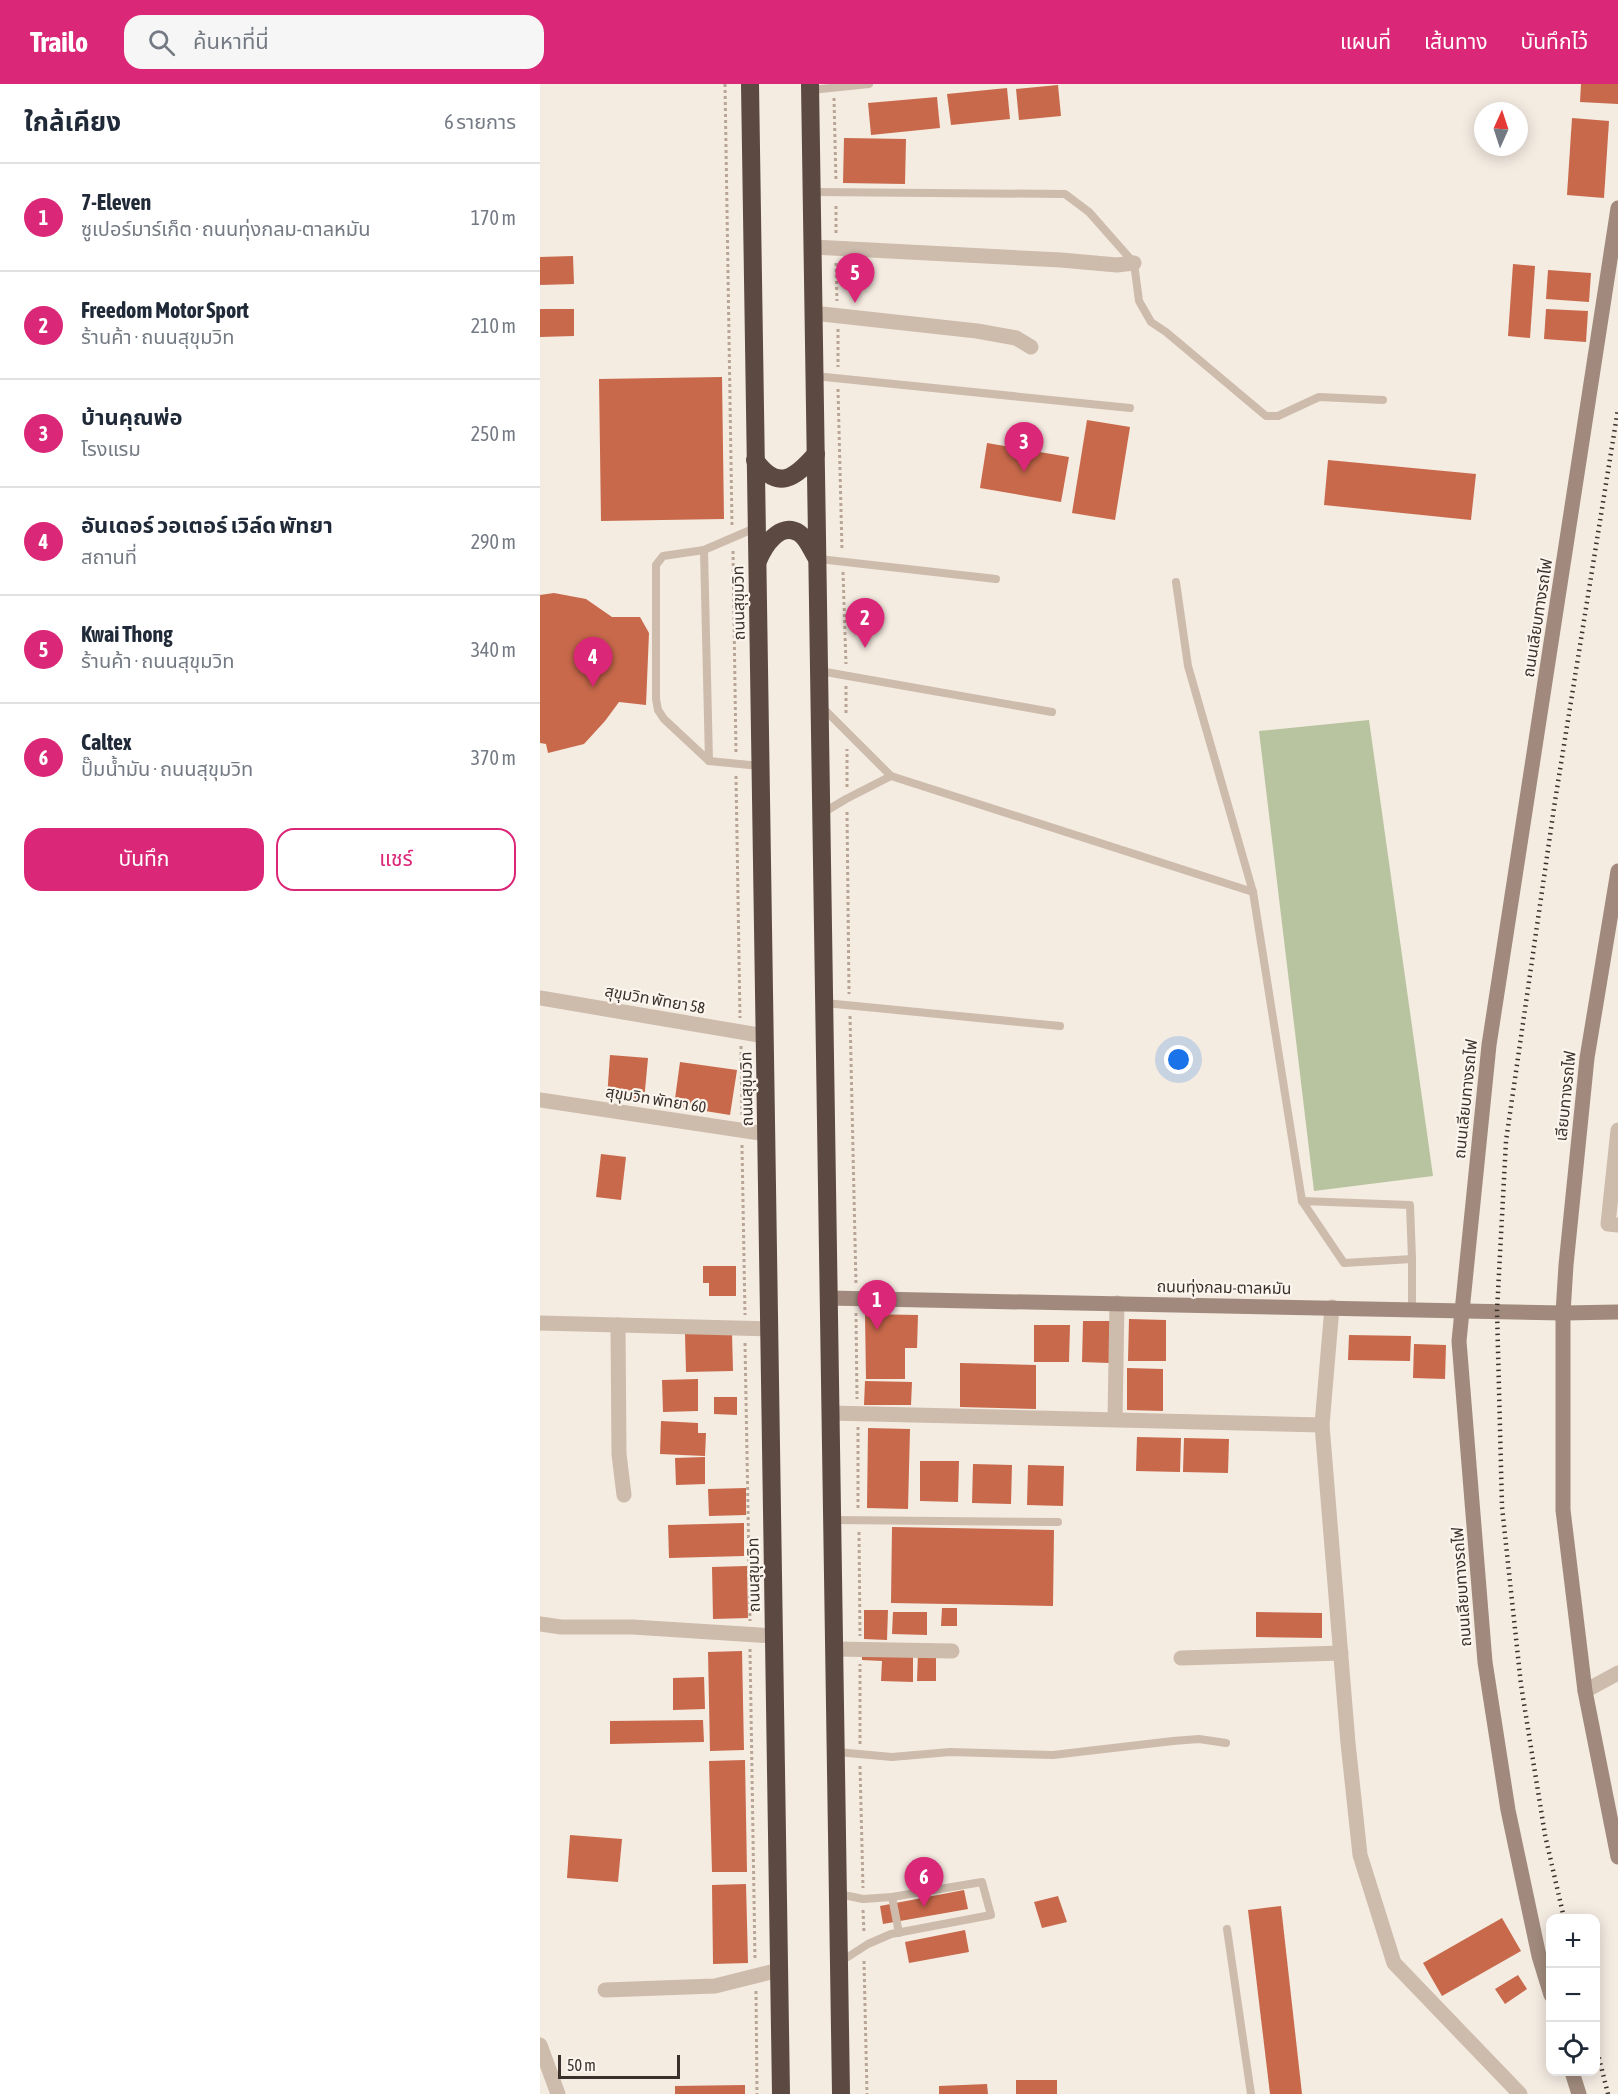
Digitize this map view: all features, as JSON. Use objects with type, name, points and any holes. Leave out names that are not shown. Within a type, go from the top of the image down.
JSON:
[{"type":"highway","name":"ถนนสุขุมวิท","points":[[750,84],[781,2094]]},
{"type":"highway","points":[[810,87],[840,2094]]},
{"type":"highway","points":[[755,460],[770,476],[787,478],[798,474],[816,454]]},
{"type":"highway","points":[[757,563],[765,545],[782,532],[790,530],[800,533],[817,559]]},
{"type":"street","name":"ถนนเลียบทางรถไฟ","points":[[1546,1979],[1539,1956],[1508,1810],[1485,1662],[1459,1341],[1489,1045],[1618,208]]},
{"type":"street","points":[[813,248],[1061,260],[1117,265],[1134,263]]},
{"type":"street","points":[[813,313],[976,331],[1016,338],[1031,347]]},
{"type":"street","name":"เลียบทางรถไฟ","points":[[1563,1313],[1587,1058],[1617,878]]},
{"type":"street","name":"สุขุมวิท พัทยา 58","points":[[540,998],[765,1036]]},
{"type":"street","name":"สุขุมวิท พัทยา 60","points":[[540,1100],[766,1134]]},
{"type":"street","points":[[1618,1130],[1608,1224],[1618,1225]]},
{"type":"street","name":"ถนนทุ่งกลม-ตาลหมัน","points":[[828,1298],[1563,1313],[1618,1312]]},
{"type":"street","points":[[1114,1419],[1117,1303]]},
{"type":"street","points":[[1332,1307],[1322,1425],[1360,1856],[1394,1963],[1520,2094]]},
{"type":"street","points":[[1563,1313],[1563,1510],[1585,1691],[1615,1828],[1618,1857]]},
{"type":"street","points":[[540,1323],[769,1329]]},
{"type":"street","points":[[618,1325],[619,1454],[624,1495]]},
{"type":"street","points":[[830,1413],[1322,1425]]},
{"type":"street","points":[[540,1624],[561,1627],[633,1627],[774,1636]]},
{"type":"street","points":[[834,1649],[952,1651]]},
{"type":"street","points":[[1180,1658],[1341,1653]]},
{"type":"street","points":[[1585,1691],[1618,1673]]},
{"type":"street","points":[[605,1990],[715,1986],[779,1970]]},
{"type":"street","points":[[540,2045],[558,2094]]},
{"type":"street","points":[[1573,2076],[1579,2094]]},
{"type":"lane","points":[[810,87],[834,88],[869,84]]},
{"type":"lane","points":[[812,192],[1065,194],[1089,212],[1134,263],[1139,301],[1150,322],[1166,332],[1266,416],[1278,416],[1318,397],[1383,400]]},
{"type":"lane","points":[[814,376],[1130,408]]},
{"type":"lane","points":[[756,528],[704,550],[663,556],[656,565],[656,699],[658,710],[664,720],[709,761],[760,766]]},
{"type":"lane","points":[[704,550],[709,761]]},
{"type":"lane","points":[[817,559],[996,579]]},
{"type":"lane","points":[[1176,582],[1188,666],[1253,892],[1302,1201],[1344,1263],[1412,1259]]},
{"type":"lane","points":[[819,671],[1052,712]]},
{"type":"lane","points":[[819,704],[891,776],[1253,892]]},
{"type":"lane","points":[[821,815],[846,799],[891,776]]},
{"type":"lane","points":[[824,1003],[1060,1026]]},
{"type":"lane","points":[[1302,1201],[1410,1205],[1412,1310]]},
{"type":"lane","points":[[832,1520],[1058,1522]]},
{"type":"lane","points":[[835,1752],[892,1757],[950,1752],[1053,1755],[1199,1739],[1226,1743]]},
{"type":"lane","points":[[838,1894],[863,1899],[892,1897],[982,1882],[991,1915],[891,1934],[864,1946],[838,1962]]},
{"type":"lane","points":[[892,1897],[899,1933]]},
{"type":"lane","points":[[1227,1929],[1251,2094]]},
{"type":"path","points":[[725,84],[757,2094]]},
{"type":"path","points":[[834,88],[838,379],[847,731],[846,799],[858,1413],[860,1754],[867,2094]]},
{"type":"green space","points":[[1369,720],[1433,1176],[1314,1191],[1259,731]]},
{"type":"building","points":[[1581,84],[1618,84],[1618,104],[1580,102]]},
{"type":"building","points":[[1058,85],[1061,116],[1019,120],[1016,89]]},
{"type":"building","points":[[1007,88],[1010,119],[951,125],[947,94]]},
{"type":"building","points":[[937,97],[940,128],[871,135],[868,103]]},
{"type":"building","points":[[1572,118],[1609,121],[1604,198],[1567,195]]},
{"type":"building","points":[[844,138],[906,139],[905,184],[843,183]]},
{"type":"building","points":[[573,256],[574,284],[540,285],[540,257]]},
{"type":"building","points":[[1513,264],[1535,266],[1530,338],[1508,336]]},
{"type":"building","points":[[1548,270],[1591,273],[1589,302],[1546,299]]},
{"type":"building","points":[[540,309],[574,309],[574,336],[540,337]]},
{"type":"building","points":[[1546,309],[1588,311],[1586,342],[1544,339]]},
{"type":"building","points":[[722,377],[724,519],[601,521],[599,379]]},
{"type":"building","points":[[1087,420],[1130,427],[1115,520],[1072,513]]},
{"type":"building","points":[[987,443],[1069,457],[1061,502],[980,488]]},
{"type":"building","points":[[1328,460],[1476,474],[1471,520],[1324,505]]},
{"type":"building","points":[[554,593],[586,599],[612,617],[640,617],[649,633],[646,705],[619,702],[584,744],[548,753],[546,744],[540,743],[540,595]]},
{"type":"building","points":[[610,1055],[648,1058],[644,1101],[607,1098]]},
{"type":"building","points":[[680,1062],[737,1070],[730,1115],[674,1106]]},
{"type":"building","points":[[601,1154],[626,1157],[621,1200],[596,1197]]},
{"type":"building","points":[[703,1266],[736,1266],[736,1296],[709,1296],[709,1283],[703,1283]]},
{"type":"building","points":[[865,1314],[918,1315],[917,1348],[905,1348],[905,1379],[866,1379]]},
{"type":"building","points":[[1129,1319],[1166,1320],[1166,1361],[1128,1361]]},
{"type":"building","points":[[1083,1321],[1110,1321],[1109,1363],[1082,1362]]},
{"type":"building","points":[[1034,1325],[1070,1325],[1069,1362],[1034,1362]]},
{"type":"building","points":[[732,1333],[733,1371],[686,1372],[685,1334]]},
{"type":"building","points":[[1349,1335],[1411,1336],[1410,1361],[1348,1360]]},
{"type":"building","points":[[1414,1344],[1446,1345],[1445,1379],[1413,1378]]},
{"type":"building","points":[[960,1363],[1036,1365],[1036,1409],[960,1407]]},
{"type":"building","points":[[1127,1368],[1163,1369],[1163,1411],[1127,1410]]},
{"type":"building","points":[[698,1379],[698,1411],[663,1412],[662,1380]]},
{"type":"building","points":[[865,1381],[912,1382],[911,1405],[864,1405]]},
{"type":"building","points":[[714,1397],[737,1397],[737,1415],[714,1414]]},
{"type":"building","points":[[661,1421],[698,1423],[698,1433],[706,1433],[705,1456],[660,1454]]},
{"type":"building","points":[[868,1428],[910,1429],[908,1509],[867,1508]]},
{"type":"building","points":[[1137,1437],[1181,1438],[1180,1472],[1136,1471]]},
{"type":"building","points":[[1184,1438],[1229,1439],[1228,1473],[1183,1472]]},
{"type":"building","points":[[705,1457],[705,1484],[676,1485],[675,1458]]},
{"type":"building","points":[[920,1461],[959,1461],[958,1502],[920,1501]]},
{"type":"building","points":[[973,1464],[1012,1465],[1011,1504],[972,1503]]},
{"type":"building","points":[[1028,1465],[1064,1466],[1063,1506],[1027,1505]]},
{"type":"building","points":[[746,1488],[746,1515],[709,1516],[708,1489]]},
{"type":"building","points":[[744,1523],[744,1556],[669,1558],[668,1525]]},
{"type":"building","points":[[892,1527],[1054,1530],[1053,1606],[891,1603]]},
{"type":"building","points":[[747,1566],[748,1618],[713,1619],[712,1567]]},
{"type":"building","points":[[942,1608],[957,1608],[957,1626],[941,1626]]},
{"type":"building","points":[[864,1610],[888,1610],[887,1640],[864,1639]]},
{"type":"building","points":[[893,1612],[927,1612],[927,1635],[892,1634]]},
{"type":"building","points":[[1256,1612],[1322,1613],[1322,1638],[1256,1637]]},
{"type":"building","points":[[862,1650],[913,1651],[913,1682],[881,1681],[882,1661],[862,1660]]},
{"type":"building","points":[[742,1651],[744,1750],[710,1751],[708,1652]]},
{"type":"building","points":[[918,1653],[936,1653],[936,1681],[917,1681]]},
{"type":"building","points":[[704,1677],[705,1709],[673,1710],[673,1678]]},
{"type":"building","points":[[703,1720],[704,1742],[610,1744],[610,1721]]},
{"type":"building","points":[[745,1760],[747,1872],[712,1872],[709,1761]]},
{"type":"building","points":[[570,1835],[622,1839],[618,1882],[567,1878]]},
{"type":"building","points":[[746,1884],[748,1963],[713,1964],[712,1885]]},
{"type":"building","points":[[964,1890],[968,1909],[883,1924],[880,1906]]},
{"type":"building","points":[[1058,1896],[1067,1922],[1042,1928],[1034,1902]]},
{"type":"building","points":[[1281,1906],[1302,2094],[1270,2094],[1248,1910]]},
{"type":"building","points":[[1502,1918],[1521,1951],[1442,1996],[1423,1963]]},
{"type":"building","points":[[965,1930],[969,1952],[909,1963],[905,1942]]},
{"type":"building","points":[[1518,1975],[1527,1989],[1505,2004],[1495,1989]]},
{"type":"building","points":[[1016,2080],[1057,2080],[1057,2094],[1016,2094]]},
{"type":"building","points":[[987,2084],[988,2094],[939,2094],[939,2086]]},
{"type":"building","points":[[745,2085],[745,2094],[675,2094],[675,2086]]},
{"type":"railway","points":[[1563,1914],[1545,1835],[1521,1685],[1502,1507],[1497,1311],[1506,1141],[1555,801],[1618,409]]},
{"type":"railway","points":[[1600,2062],[1608,2094]]},
{"type":"place","name":"Kwai Thong","points":[[855,303]]},
{"type":"place","name":"บ้านคุณพ่อ","points":[[1024,472]]},
{"type":"place","name":"Freedom Motor Sport","points":[[865,648]]},
{"type":"place","name":"อันเดอร์ วอเตอร์ เวิล์ด พัทยา","points":[[593,687]]},
{"type":"place","name":"7-Eleven","points":[[877,1330]]},
{"type":"place","name":"Caltex","points":[[924,1907]]}]
